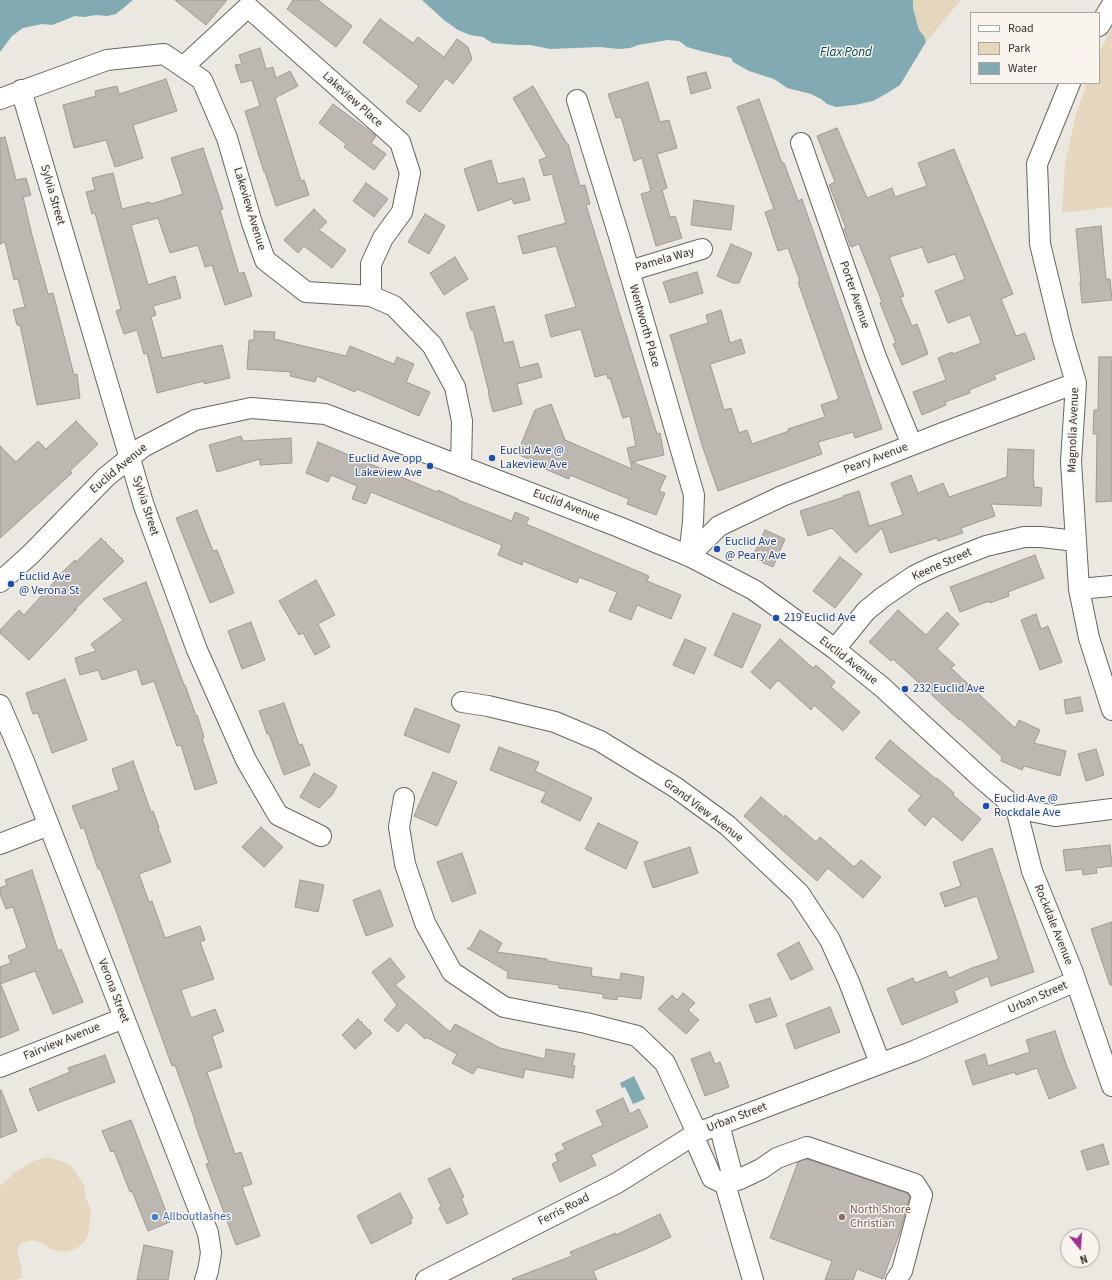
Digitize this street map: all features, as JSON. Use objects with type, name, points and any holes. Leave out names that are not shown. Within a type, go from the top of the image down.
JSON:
[{"type":"street","points":[[1100,24],[1112,5]]},
{"type":"street","name":"Lakeview Place","points":[[183,67],[248,7],[400,142],[410,173],[402,212],[383,238],[372,264],[371,296]]},
{"type":"street","name":"Lakeview Avenue","points":[[0,99],[21,90],[107,60],[164,54],[202,80],[228,138],[252,223],[265,260],[306,292],[371,296],[394,306],[432,345],[455,387],[462,421],[461,466]]},
{"type":"street","name":"Magnolia Avenue","points":[[1070,84],[1037,164],[1040,244],[1063,339],[1076,383],[1071,462],[1079,589],[1089,638],[1112,710]]},
{"type":"street","name":"Sylvia Street","points":[[21,90],[144,506],[197,650],[246,760],[278,815],[321,836]]},
{"type":"street","name":"Wentworth Place","points":[[577,100],[694,495],[693,522],[689,556]]},
{"type":"street","name":"Porter Avenue","points":[[801,143],[876,357],[912,445]]},
{"type":"street","name":"Pamela Way","points":[[628,271],[702,249]]},
{"type":"street","name":"Peary Avenue","points":[[689,556],[719,526],[782,496],[1076,383]]},
{"type":"street","name":"Euclid Avenue","points":[[0,582],[31,554],[106,477],[143,447],[195,420],[251,408],[325,414],[620,527],[689,556],[754,590],[835,649],[882,687],[982,779],[1016,808],[1055,816],[1112,809]]},
{"type":"street","name":"Keene Street","points":[[835,649],[866,611],[914,576],[935,566],[986,546],[1024,537],[1041,537],[1076,541]]},
{"type":"street","points":[[1079,589],[1112,586]]},
{"type":"street","name":"Grand View Avenue","points":[[462,702],[488,706],[555,722],[600,741],[675,787],[727,826],[799,893],[830,940],[849,982],[880,1063]]},
{"type":"street","name":"Verona Street","points":[[0,705],[23,759],[208,1233],[210,1253],[208,1271],[205,1280]]},
{"type":"street","name":"Urban Street","points":[[404,798],[399,827],[405,864],[425,923],[452,972],[504,1007],[586,1023],[637,1036],[665,1063],[695,1134],[928,1045],[1076,981]]},
{"type":"street","name":"Rockdale Avenue","points":[[1016,808],[1032,871],[1076,981],[1112,1086]]},
{"type":"street","points":[[0,844],[49,825]]},
{"type":"street","name":"Fairview Avenue","points":[[0,1067],[124,1018]]},
{"type":"street","points":[[719,1124],[732,1174],[725,1184]]},
{"type":"street","points":[[695,1134],[712,1178],[725,1184],[761,1169],[777,1158],[808,1147],[915,1184],[922,1195],[902,1271],[896,1280]]},
{"type":"street","name":"Ferris Road","points":[[426,1280],[617,1184],[695,1134]]},
{"type":"street","points":[[725,1184],[753,1280]]},
{"type":"green space","points":[[913,0],[961,0],[926,42],[924,36],[919,30],[913,8]]},
{"type":"green space","points":[[1112,27],[1112,207],[1062,213],[1065,165],[1076,114],[1087,84],[1100,84],[1100,52]]},
{"type":"green space","points":[[48,1157],[71,1166],[84,1185],[86,1199],[91,1210],[88,1236],[77,1248],[65,1252],[51,1249],[42,1243],[32,1240],[21,1243],[17,1249],[22,1270],[21,1278],[14,1280],[1,1280],[0,1186],[18,1170],[36,1160]]},
{"type":"water","points":[[0,0],[133,0],[116,14],[107,16],[75,16],[52,25],[42,24],[23,28],[12,36],[0,52]]},
{"type":"water","name":"Flax Pond","points":[[422,0],[913,0],[913,8],[919,30],[924,36],[926,42],[900,85],[873,101],[836,107],[827,104],[811,94],[787,88],[774,79],[749,71],[733,62],[731,58],[687,47],[679,41],[668,40],[619,49],[600,47],[550,49],[530,45],[492,43],[483,37],[470,35],[458,30],[444,20]]},
{"type":"water","points":[[634,1076],[645,1099],[633,1104],[625,1087],[622,1088],[620,1083]]},
{"type":"building","points":[[175,0],[227,0],[206,25]]},
{"type":"building","points":[[293,0],[318,0],[352,26],[336,47],[287,9]]},
{"type":"building","points":[[380,19],[413,43],[418,37],[444,57],[457,39],[468,47],[472,59],[453,84],[446,78],[420,112],[406,102],[419,86],[363,42]]},
{"type":"building","points":[[260,48],[266,69],[273,67],[276,78],[290,71],[298,86],[275,98],[301,181],[304,180],[309,195],[276,206],[245,111],[260,106],[252,80],[241,83],[235,65],[242,64],[239,55]]},
{"type":"building","points":[[706,72],[711,88],[691,94],[687,77]]},
{"type":"building","points":[[166,79],[177,111],[133,125],[143,158],[115,167],[106,140],[74,148],[63,105],[96,96],[95,91],[117,86],[119,94]]},
{"type":"building","points":[[648,82],[660,122],[669,120],[677,148],[657,154],[667,188],[662,190],[670,217],[675,216],[682,238],[656,246],[641,194],[651,191],[642,158],[634,161],[621,117],[616,118],[608,94]]},
{"type":"building","points":[[533,86],[568,144],[580,186],[585,185],[590,204],[586,205],[657,434],[660,433],[664,455],[632,462],[666,476],[659,491],[665,493],[656,515],[627,504],[629,499],[570,475],[569,479],[545,469],[546,466],[517,454],[535,410],[551,404],[565,440],[632,469],[627,448],[636,446],[630,416],[623,418],[610,378],[608,379],[607,374],[595,377],[581,329],[551,337],[545,315],[576,307],[556,246],[523,254],[518,236],[566,223],[552,174],[544,176],[539,160],[547,157],[513,98]]},
{"type":"building","points":[[759,99],[782,163],[784,163],[798,201],[802,199],[882,429],[855,438],[853,432],[818,442],[822,454],[718,491],[702,445],[670,335],[708,323],[706,315],[721,310],[730,343],[741,339],[745,353],[710,364],[724,410],[731,408],[739,433],[747,430],[752,444],[789,431],[788,429],[825,417],[821,405],[839,399],[798,282],[800,281],[788,248],[778,251],[765,212],[774,209],[737,107]]},
{"type":"building","points":[[333,104],[376,136],[371,143],[386,154],[374,170],[344,147],[346,144],[319,123]]},
{"type":"building","points":[[837,128],[867,198],[892,188],[895,197],[927,186],[918,163],[954,149],[1013,294],[1001,299],[1016,336],[1025,333],[1035,359],[994,375],[996,379],[969,390],[970,393],[945,402],[946,405],[922,415],[913,392],[946,380],[938,358],[981,343],[970,315],[948,323],[935,291],[965,279],[955,254],[928,263],[922,247],[889,257],[904,296],[900,297],[912,326],[917,324],[928,354],[902,365],[893,344],[896,343],[880,303],[882,302],[859,244],[851,247],[844,229],[846,228],[829,185],[835,182],[817,136]]},
{"type":"building","points":[[5,137],[16,180],[26,178],[31,195],[23,197],[32,235],[48,294],[53,293],[74,375],[77,374],[80,398],[37,405],[20,325],[17,325],[13,310],[25,307],[18,279],[14,280],[5,242],[0,244],[0,138]]},
{"type":"building","points":[[203,148],[223,209],[220,210],[239,274],[244,272],[252,296],[225,305],[212,265],[205,267],[198,245],[170,253],[158,218],[131,225],[148,285],[175,276],[181,298],[153,306],[156,315],[151,317],[162,358],[222,345],[230,378],[204,384],[204,381],[157,393],[147,353],[144,354],[137,330],[124,334],[116,311],[121,309],[95,213],[92,214],[86,192],[95,190],[92,178],[113,173],[122,209],[150,202],[151,204],[183,194],[171,158]]},
{"type":"building","points":[[491,160],[498,184],[524,178],[530,200],[514,204],[512,199],[478,211],[464,169]]},
{"type":"building","points":[[366,183],[388,199],[374,217],[353,201]]},
{"type":"building","points":[[694,200],[734,206],[731,230],[691,225]]},
{"type":"building","points":[[314,209],[327,222],[319,230],[346,250],[332,268],[304,246],[298,253],[284,240]]},
{"type":"building","points":[[425,214],[445,226],[429,254],[408,242]]},
{"type":"building","points":[[1101,226],[1106,279],[1110,279],[1112,300],[1082,303],[1076,229]]},
{"type":"building","points":[[731,244],[752,253],[739,283],[733,283],[717,276]]},
{"type":"building","points":[[455,257],[468,279],[444,295],[430,273]]},
{"type":"building","points":[[697,272],[703,293],[670,303],[663,282]]},
{"type":"building","points":[[494,306],[504,343],[513,341],[520,368],[538,363],[542,377],[517,384],[522,404],[493,412],[473,330],[471,330],[466,313]]},
{"type":"building","points":[[254,331],[275,332],[274,339],[346,356],[350,346],[394,364],[397,357],[414,364],[406,382],[430,392],[419,416],[357,389],[355,392],[317,376],[315,382],[290,376],[291,372],[247,369],[249,340],[254,340]]},
{"type":"building","points":[[1099,357],[1112,357],[1112,501],[1096,502],[1097,434],[1093,434],[1094,410],[1098,410]]},
{"type":"building","points":[[76,421],[98,444],[70,471],[72,473],[0,538],[0,446],[16,462],[38,441],[46,449]]},
{"type":"building","points":[[241,436],[243,441],[291,438],[292,463],[260,465],[260,459],[217,472],[209,445]]},
{"type":"building","points":[[318,442],[437,492],[438,490],[458,500],[512,521],[515,512],[529,518],[526,524],[649,576],[647,581],[681,595],[671,619],[637,605],[631,620],[609,611],[617,592],[579,577],[577,583],[523,561],[522,565],[498,555],[502,545],[371,492],[366,504],[352,499],[357,486],[331,475],[328,482],[306,473]]},
{"type":"building","points":[[1008,449],[1034,450],[1033,481],[1034,487],[1042,488],[1041,506],[991,504],[995,516],[961,528],[963,533],[938,541],[937,538],[890,553],[882,528],[856,553],[832,528],[808,536],[800,511],[859,491],[869,526],[903,515],[891,483],[911,475],[918,493],[943,483],[949,497],[1007,477]]},
{"type":"building","points":[[197,510],[213,551],[217,550],[234,593],[210,603],[176,518]]},
{"type":"building","points":[[765,530],[785,539],[773,567],[752,558]]},
{"type":"building","points":[[101,538],[124,561],[74,610],[77,609],[29,660],[0,633],[0,630],[19,610],[24,615],[56,580],[55,579],[75,560],[76,562]]},
{"type":"building","points":[[1035,555],[1044,578],[1008,592],[1009,596],[990,603],[989,601],[960,612],[950,587]]},
{"type":"building","points":[[840,557],[862,574],[835,608],[813,591]]},
{"type":"building","points":[[316,580],[335,615],[318,624],[330,647],[315,655],[303,633],[299,635],[279,601]]},
{"type":"building","points":[[146,582],[196,716],[197,715],[204,737],[202,738],[217,783],[195,790],[181,745],[177,746],[154,681],[142,685],[137,669],[102,680],[98,670],[80,675],[75,658],[96,651],[91,644],[123,620],[103,599]]},
{"type":"building","points":[[898,610],[926,635],[947,612],[959,624],[937,649],[955,665],[951,668],[1015,728],[1019,720],[1040,730],[1034,743],[1066,751],[1060,776],[1024,766],[1022,770],[1001,761],[1002,757],[960,719],[959,720],[893,659],[891,661],[869,642]]},
{"type":"building","points":[[733,613],[761,625],[742,668],[714,655]]},
{"type":"building","points":[[1036,614],[1041,629],[1048,626],[1062,662],[1040,670],[1021,620]]},
{"type":"building","points":[[251,622],[265,660],[242,669],[228,631]]},
{"type":"building","points":[[685,639],[706,648],[694,674],[673,665]]},
{"type":"building","points":[[780,639],[813,668],[816,665],[835,682],[831,687],[860,712],[843,731],[814,705],[811,710],[778,680],[770,689],[751,672]]},
{"type":"building","points":[[65,679],[87,740],[52,753],[38,713],[33,714],[26,693]]},
{"type":"building","points":[[1080,697],[1083,711],[1066,714],[1064,700]]},
{"type":"building","points":[[284,703],[299,745],[302,744],[310,765],[284,775],[259,711]]},
{"type":"building","points":[[415,708],[460,725],[449,753],[404,735]]},
{"type":"building","points":[[890,740],[936,779],[937,778],[954,793],[953,795],[981,819],[962,841],[933,816],[925,826],[908,810],[921,796],[875,758]]},
{"type":"building","points":[[499,747],[539,762],[535,771],[592,798],[580,821],[541,802],[546,792],[490,770]]},
{"type":"building","points":[[1096,749],[1104,775],[1086,781],[1078,754]]},
{"type":"building","points":[[133,761],[171,862],[139,874],[149,902],[152,901],[165,938],[200,926],[205,940],[200,942],[214,979],[181,990],[191,1018],[215,1009],[224,1031],[212,1036],[222,1067],[207,1072],[235,1154],[241,1152],[252,1184],[242,1187],[260,1236],[236,1245],[206,1164],[209,1163],[175,1065],[172,1066],[100,869],[98,869],[84,828],[81,829],[72,806],[119,790],[112,769]]},
{"type":"building","points":[[433,772],[457,782],[437,826],[414,816]]},
{"type":"building","points":[[314,773],[337,786],[332,795],[319,808],[300,797]]},
{"type":"building","points":[[761,797],[784,817],[785,815],[816,842],[820,837],[854,867],[861,860],[881,877],[863,898],[828,868],[817,881],[744,816]]},
{"type":"building","points":[[598,823],[638,842],[626,869],[585,849]]},
{"type":"building","points":[[261,827],[283,847],[264,867],[242,847]]},
{"type":"building","points":[[1110,845],[1112,866],[1096,868],[1097,873],[1083,875],[1082,869],[1066,871],[1063,850]]},
{"type":"building","points":[[690,847],[698,873],[653,888],[644,862]]},
{"type":"building","points":[[992,848],[1034,972],[991,986],[988,976],[954,991],[958,1002],[902,1025],[887,989],[913,978],[915,983],[946,971],[949,978],[999,959],[977,896],[945,907],[940,893],[961,886],[953,862]]},
{"type":"building","points":[[462,853],[476,893],[452,902],[437,862]]},
{"type":"building","points":[[32,870],[58,951],[61,949],[83,1002],[53,1014],[35,971],[0,984],[0,967],[11,963],[8,956],[27,948],[13,907],[6,909],[0,894],[0,888],[7,885],[5,880]]},
{"type":"building","points":[[300,880],[324,885],[318,912],[295,907]]},
{"type":"building","points":[[380,890],[393,926],[366,936],[353,900]]},
{"type":"building","points":[[1112,922],[1112,985],[1110,985],[1091,929]]},
{"type":"building","points":[[480,930],[502,943],[497,952],[547,959],[547,961],[592,968],[591,976],[620,980],[621,973],[644,977],[641,999],[618,996],[617,1000],[603,998],[603,994],[559,988],[559,985],[507,978],[508,972],[467,948],[470,948]]},
{"type":"building","points":[[799,942],[813,969],[791,980],[777,954]]},
{"type":"building","points":[[390,958],[405,977],[395,985],[450,1032],[455,1024],[500,1048],[545,1059],[546,1049],[575,1054],[572,1065],[575,1066],[573,1078],[525,1069],[523,1078],[477,1067],[473,1074],[452,1063],[457,1054],[426,1037],[425,1039],[406,1022],[398,1032],[384,1020],[397,1005],[372,972]]},
{"type":"building","points":[[0,985],[19,1030],[0,1038]]},
{"type":"building","points":[[683,993],[695,1003],[688,1010],[699,1020],[686,1034],[658,1009],[672,995],[677,1000]]},
{"type":"building","points":[[770,998],[777,1016],[756,1023],[749,1005]]},
{"type":"building","points":[[830,1007],[840,1032],[795,1049],[786,1024]]},
{"type":"building","points":[[358,1019],[372,1033],[355,1049],[342,1035]]},
{"type":"building","points":[[1055,1031],[1076,1088],[1049,1099],[1037,1068],[1016,1075],[1015,1072],[973,1085],[965,1061],[985,1054],[988,1066],[1030,1052],[1026,1040]]},
{"type":"building","points":[[710,1052],[715,1064],[720,1062],[729,1087],[705,1096],[691,1059]]},
{"type":"building","points":[[105,1055],[115,1082],[38,1111],[29,1089],[70,1072],[68,1068]]},
{"type":"building","points":[[1,1090],[17,1131],[0,1138],[0,1091]]},
{"type":"building","points":[[623,1098],[630,1114],[639,1109],[648,1127],[591,1155],[596,1165],[560,1182],[552,1164],[558,1161],[555,1154],[565,1149],[562,1144],[603,1125],[596,1111]]},
{"type":"building","points":[[131,1120],[170,1222],[148,1231],[132,1191],[130,1192],[114,1151],[111,1152],[102,1131]]},
{"type":"building","points":[[1103,1144],[1109,1164],[1087,1170],[1081,1151]]},
{"type":"building","name":"North Shore Christian","points":[[807,1159],[904,1192],[910,1197],[900,1232],[883,1279],[857,1269],[853,1280],[825,1280],[832,1261],[770,1238],[798,1162]]},
{"type":"building","points":[[450,1168],[464,1197],[461,1198],[468,1214],[447,1224],[439,1208],[441,1206],[428,1179]]},
{"type":"building","points":[[400,1193],[413,1218],[410,1220],[412,1223],[371,1244],[357,1216]]},
{"type":"building","points":[[660,1214],[671,1237],[593,1271],[597,1280],[512,1279],[572,1256],[570,1252],[616,1233],[616,1235]]},
{"type":"building","points":[[144,1245],[173,1251],[168,1280],[137,1280]]},
{"type":"place","name":"Euclid Ave @ Lakeview Ave","points":[[492,458]]},
{"type":"place","name":"Euclid Ave opp Lakeview Ave","points":[[430,466]]},
{"type":"place","name":"Euclid Ave @ Peary Ave","points":[[717,549]]},
{"type":"place","name":"Euclid Ave @ Verona St","points":[[11,584]]},
{"type":"place","name":"219 Euclid Ave","points":[[776,618]]},
{"type":"place","name":"232 Euclid Ave","points":[[905,689]]},
{"type":"place","name":"Euclid Ave @ Rockdale Ave","points":[[986,806]]},
{"type":"place","name":"Allboutlashes","points":[[155,1217]]},
{"type":"place","name":"North Shore Christian","points":[[842,1217]]}]
